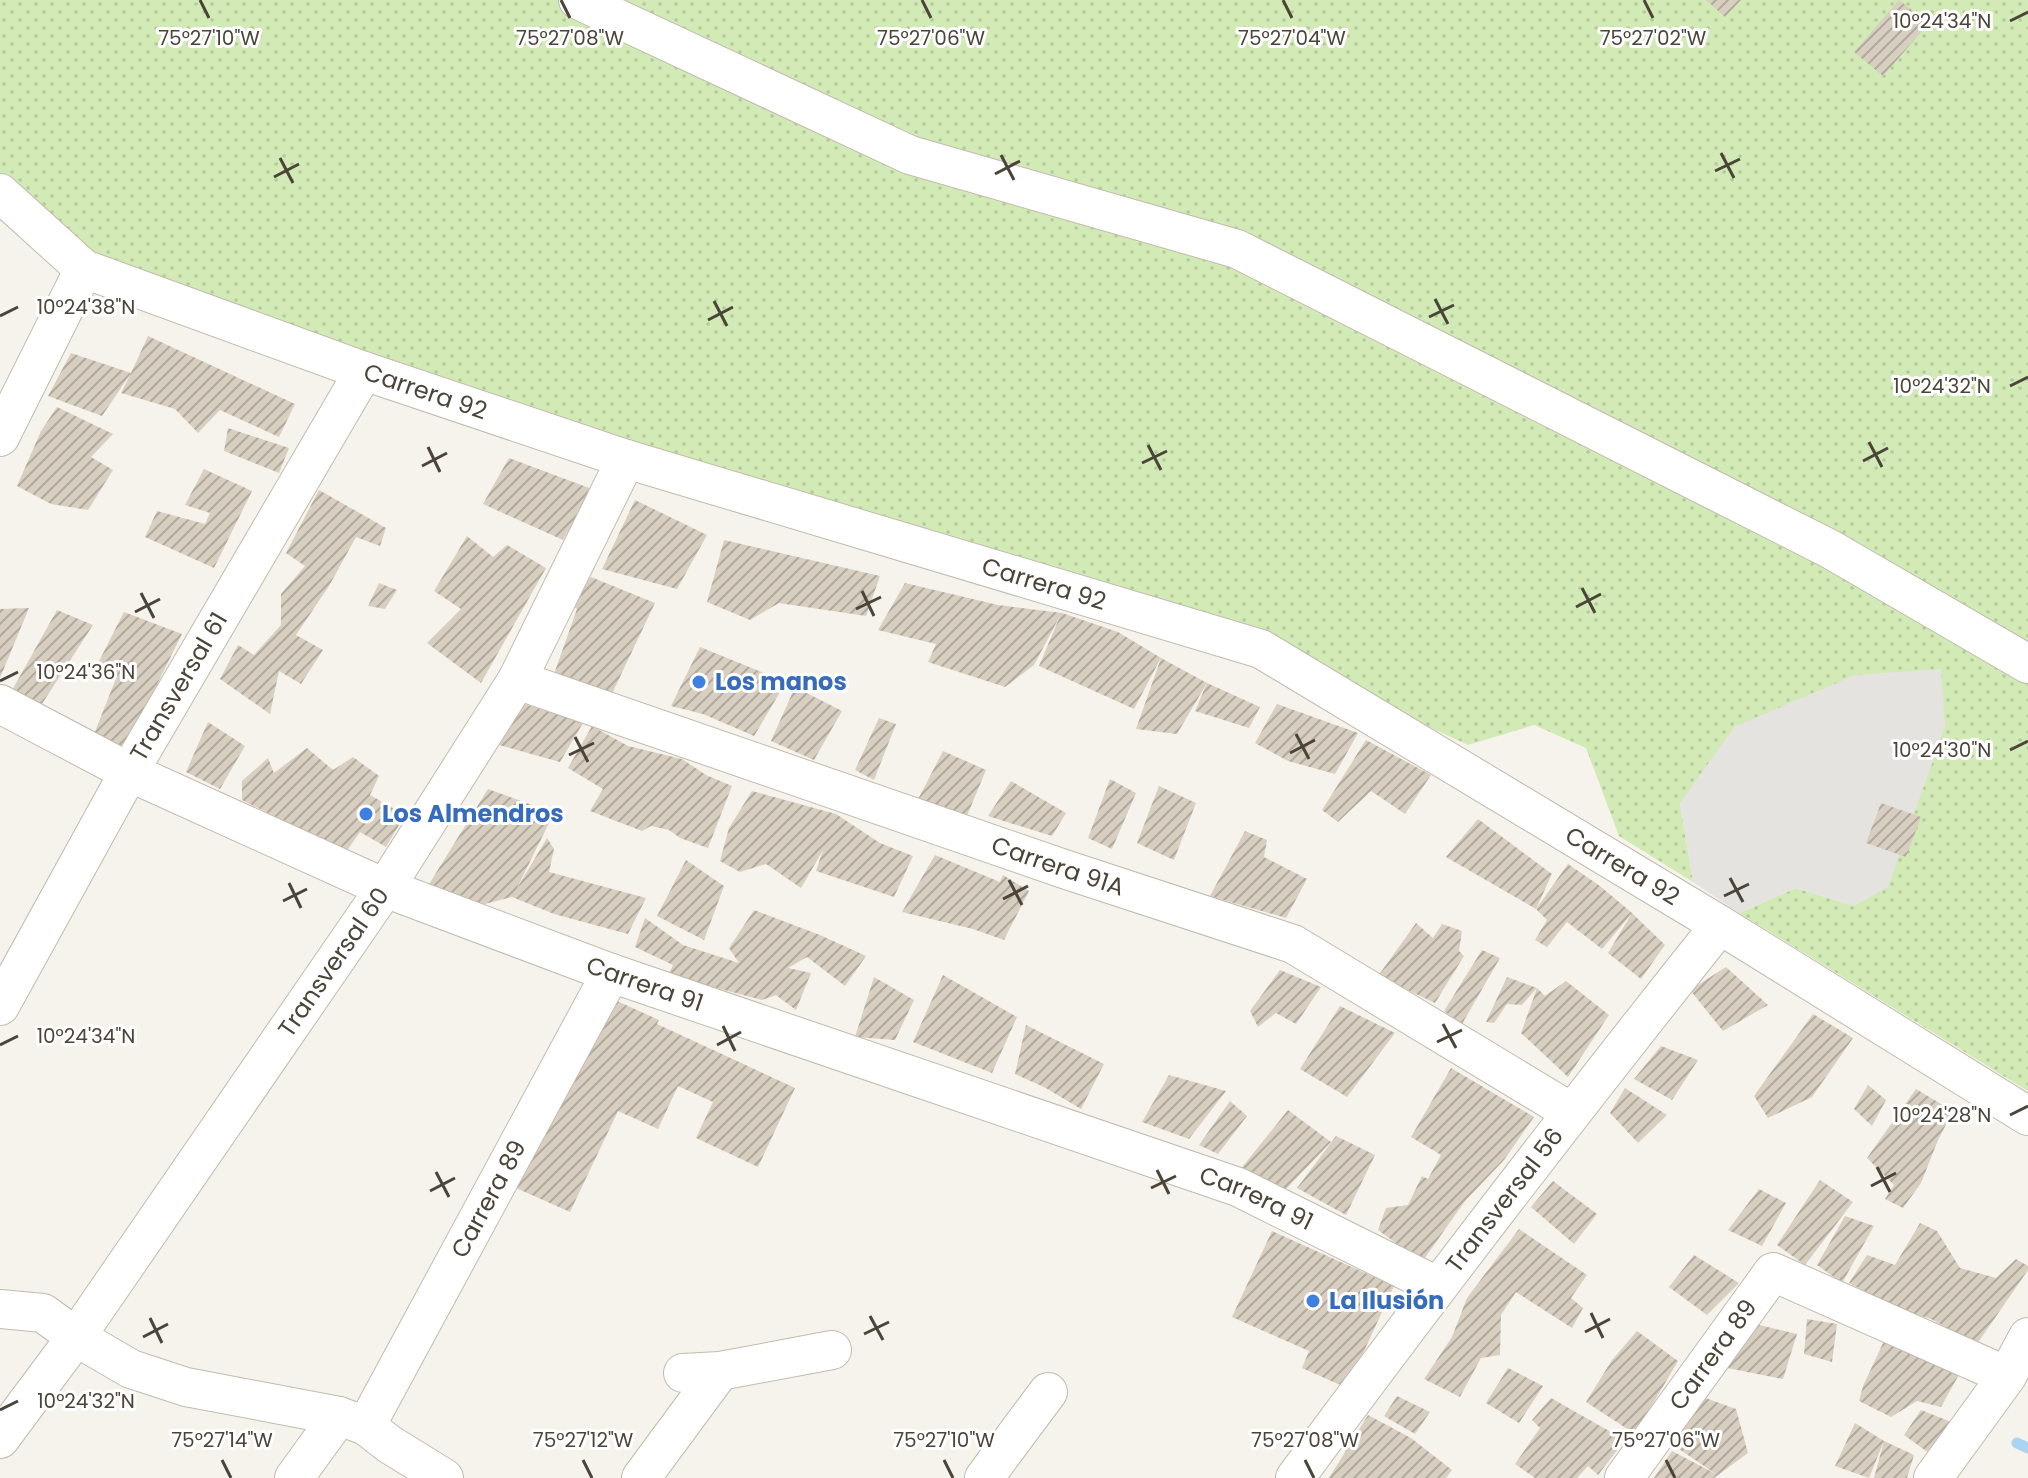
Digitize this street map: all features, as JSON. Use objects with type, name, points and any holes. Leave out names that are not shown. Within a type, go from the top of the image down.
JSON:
[{"type":"street","points":[[578,0],[910,155],[1237,249],[1830,549],[2028,664]]},
{"type":"street","name":"Carrera 92","points":[[0,193],[84,269],[364,371],[626,459],[1261,649],[1720,925],[2028,1116]]},
{"type":"street","points":[[0,437],[84,269]]},
{"type":"street","name":"Transversal 61","points":[[0,1006],[129,772],[364,371]]},
{"type":"street","name":"Transversal 60","points":[[0,1439],[76,1337],[385,888],[517,680],[626,459]]},
{"type":"street","name":"Carrera 91A","points":[[517,680],[1064,869],[1293,944],[1571,1112]]},
{"type":"street","name":"Carrera 91","points":[[0,704],[129,772],[385,888],[611,973],[1238,1187],[1437,1286]]},
{"type":"street","name":"Transversal 56","points":[[1295,1478],[1437,1286],[1720,925]]},
{"type":"street","name":"Carrera 89","points":[[294,1478],[353,1421],[611,973]]},
{"type":"street","name":"Carrera 89","points":[[1624,1478],[1773,1272],[2007,1376]]},
{"type":"street","points":[[0,1309],[43,1313],[76,1337],[131,1369],[186,1387],[353,1421],[444,1478]]},
{"type":"street","points":[[1933,1478],[2007,1376],[2028,1337]]},
{"type":"street","points":[[683,1373],[720,1371],[832,1350]]},
{"type":"street","points":[[641,1478],[720,1371]]},
{"type":"street","points":[[984,1478],[1048,1392]]},
{"type":"green space","points":[[0,0],[2028,0],[2028,1091],[1739,913],[1796,888],[1854,906],[1680,803],[1693,882],[1619,836],[1586,748],[1534,725],[1468,745],[1261,649],[84,269],[0,193]]},
{"type":"shaded area","points":[[1941,669],[1945,727],[1888,887],[1854,906],[1796,888],[1739,913],[1693,882],[1680,803],[1734,727],[1855,675]]},
{"type":"building","points":[[1706,0],[1741,0],[1725,17]]},
{"type":"building","points":[[1899,0],[1929,23],[1883,76],[1854,52]]},
{"type":"building","points":[[148,336],[295,404],[279,437],[220,410],[198,433],[175,409],[121,393]]},
{"type":"building","points":[[71,353],[131,373],[102,416],[48,396]]},
{"type":"building","points":[[57,407],[113,434],[91,457],[113,470],[88,510],[51,504],[17,486],[41,431]]},
{"type":"building","points":[[228,428],[289,448],[279,473],[224,451]]},
{"type":"building","points":[[509,458],[592,489],[563,540],[483,504]]},
{"type":"building","points":[[204,469],[252,491],[214,568],[145,537],[157,511],[205,524],[210,513],[185,505]]},
{"type":"building","points":[[319,490],[386,528],[380,546],[356,537],[329,586],[296,635],[323,650],[301,684],[279,671],[270,714],[220,679],[238,645],[254,655],[281,625],[281,594],[305,566],[286,553]]},
{"type":"building","points":[[635,500],[707,535],[677,589],[602,569]]},
{"type":"building","points":[[467,536],[493,557],[507,545],[546,568],[481,683],[427,643],[461,609],[434,591]]},
{"type":"building","points":[[724,540],[880,576],[866,616],[779,603],[750,620],[707,602]]},
{"type":"building","points":[[591,577],[655,603],[609,700],[554,674],[577,609],[564,600]]},
{"type":"building","points":[[379,583],[397,590],[385,609],[368,606]]},
{"type":"building","points":[[905,583],[998,605],[1062,613],[1118,632],[1161,658],[1134,709],[1039,666],[1060,616],[1034,665],[1005,687],[928,662],[936,644],[878,630]]},
{"type":"building","points":[[29,608],[0,678],[0,609]]},
{"type":"building","points":[[57,610],[93,625],[40,707],[11,692]]},
{"type":"building","points":[[124,612],[182,634],[125,749],[94,734],[117,676],[95,669]]},
{"type":"building","points":[[700,647],[786,682],[754,736],[703,714],[671,706]]},
{"type":"building","points":[[1161,658],[1207,683],[1177,734],[1136,729]]},
{"type":"building","points":[[1207,683],[1260,707],[1249,728],[1195,711]]},
{"type":"building","points":[[795,687],[842,711],[814,760],[771,741]]},
{"type":"building","points":[[524,704],[583,723],[560,762],[499,745]]},
{"type":"building","points":[[1277,704],[1358,733],[1335,774],[1288,761],[1255,743]]},
{"type":"building","points":[[879,718],[896,724],[874,780],[855,770]]},
{"type":"building","points":[[208,722],[245,746],[220,789],[186,772]]},
{"type":"building","points":[[592,726],[628,746],[682,759],[706,775],[732,786],[708,848],[680,838],[669,830],[651,826],[642,831],[590,811],[603,789],[568,768]]},
{"type":"building","points":[[1366,740],[1431,775],[1405,814],[1371,791],[1338,822],[1322,810]]},
{"type":"building","points":[[307,748],[333,770],[353,757],[379,776],[370,795],[405,815],[386,847],[360,832],[346,852],[242,800],[242,781],[268,758],[274,773]]},
{"type":"building","points":[[943,751],[986,770],[964,823],[913,809]]},
{"type":"building","points":[[1110,779],[1136,793],[1112,849],[1088,838]]},
{"type":"building","points":[[1011,781],[1066,813],[1052,836],[988,816]]},
{"type":"building","points":[[1159,786],[1196,803],[1174,860],[1137,843]]},
{"type":"building","points":[[488,789],[554,813],[516,890],[547,838],[554,849],[549,872],[646,898],[628,934],[554,914],[512,897],[473,907],[426,889]]},
{"type":"building","points":[[752,791],[836,814],[880,843],[913,856],[894,897],[816,871],[823,850],[801,888],[766,864],[740,872],[720,861],[729,828]]},
{"type":"building","points":[[1881,803],[1921,817],[1906,857],[1866,843]]},
{"type":"building","points":[[1478,819],[1552,874],[1536,909],[1446,857]]},
{"type":"building","points":[[1245,831],[1267,840],[1264,857],[1307,879],[1286,918],[1210,896]]},
{"type":"building","points":[[935,855],[1000,882],[1003,875],[1029,891],[1004,940],[973,929],[902,912]]},
{"type":"building","points":[[686,860],[724,886],[704,940],[657,916]]},
{"type":"building","points":[[1568,864],[1632,913],[1602,949],[1567,922],[1547,947],[1535,940],[1547,920],[1536,909]]},
{"type":"building","points":[[754,910],[866,956],[845,986],[807,957],[788,968],[811,973],[796,1010],[776,995],[762,1000],[668,975],[673,965],[635,947],[645,918],[683,945],[739,963],[729,948]]},
{"type":"building","points":[[1632,913],[1665,945],[1641,979],[1608,953]]},
{"type":"building","points":[[1416,923],[1433,938],[1442,924],[1462,931],[1459,951],[1464,956],[1435,1003],[1378,976]]},
{"type":"building","points":[[1482,950],[1500,958],[1462,1024],[1444,1011]]},
{"type":"building","points":[[1726,967],[1768,1005],[1723,1031],[1690,990]]},
{"type":"building","points":[[1280,970],[1321,987],[1296,1024],[1276,1013],[1258,1027],[1250,1011]]},
{"type":"building","points":[[943,975],[1017,1017],[992,1073],[913,1042]]},
{"type":"building","points":[[874,977],[914,1000],[895,1040],[855,1037]]},
{"type":"building","points":[[1507,977],[1537,988],[1522,1005],[1507,1004],[1494,1023],[1486,1022]]},
{"type":"building","points":[[1566,981],[1609,1015],[1568,1077],[1521,1033],[1537,988],[1545,996]]},
{"type":"building","points":[[606,996],[659,1020],[657,1024],[795,1088],[758,1167],[696,1138],[713,1102],[678,1086],[658,1129],[618,1111],[570,1212],[516,1188]]},
{"type":"building","points":[[1340,1006],[1395,1033],[1347,1097],[1300,1069]]},
{"type":"building","points":[[1813,1014],[1853,1038],[1812,1097],[1768,1118],[1754,1096]]},
{"type":"building","points":[[1026,1025],[1104,1064],[1081,1109],[1015,1074]]},
{"type":"building","points":[[1661,1046],[1698,1060],[1672,1100],[1634,1079]]},
{"type":"building","points":[[1451,1068],[1534,1117],[1504,1160],[1465,1201],[1422,1262],[1378,1230],[1386,1208],[1408,1205],[1422,1176],[1428,1179],[1441,1155],[1411,1137]]},
{"type":"building","points":[[1169,1075],[1226,1091],[1189,1139],[1142,1122]]},
{"type":"building","points":[[1868,1085],[1886,1100],[1872,1126],[1854,1109]]},
{"type":"building","points":[[1625,1088],[1667,1115],[1638,1143],[1610,1113]]},
{"type":"building","points":[[1916,1089],[1953,1111],[1921,1183],[1903,1208],[1885,1199],[1894,1185],[1867,1158]]},
{"type":"building","points":[[1230,1101],[1247,1116],[1218,1154],[1199,1145]]},
{"type":"building","points":[[1288,1110],[1331,1142],[1284,1191],[1239,1171]]},
{"type":"building","points":[[1336,1136],[1375,1155],[1346,1215],[1297,1188]]},
{"type":"building","points":[[1820,1180],[1853,1202],[1805,1265],[1777,1245]]},
{"type":"building","points":[[1553,1181],[1597,1214],[1574,1244],[1531,1207]]},
{"type":"building","points":[[1759,1189],[1786,1203],[1762,1246],[1728,1230]]},
{"type":"building","points":[[1845,1216],[1874,1226],[1842,1283],[1817,1265]]},
{"type":"building","points":[[1920,1223],[1937,1231],[1960,1268],[1996,1278],[2016,1259],[2028,1266],[1977,1344],[1931,1319],[1897,1308],[1849,1283],[1867,1255],[1895,1265]]},
{"type":"building","points":[[1519,1229],[1587,1275],[1571,1298],[1583,1308],[1572,1328],[1516,1292],[1501,1315],[1500,1355],[1481,1358],[1460,1397],[1424,1379],[1452,1337],[1467,1298]]},
{"type":"building","name":"La Ilusión","points":[[1272,1231],[1394,1286],[1347,1388],[1302,1368],[1309,1351],[1232,1317]]},
{"type":"building","points":[[1694,1255],[1739,1283],[1707,1315],[1669,1287]]},
{"type":"building","points":[[1807,1319],[1837,1324],[1832,1362],[1804,1354]]},
{"type":"building","points":[[1747,1322],[1797,1334],[1783,1379],[1727,1368]]},
{"type":"building","points":[[1637,1331],[1678,1361],[1635,1434],[1586,1402],[1612,1360]]},
{"type":"building","points":[[1884,1341],[1966,1362],[1941,1407],[1917,1401],[1891,1417],[1859,1401]]},
{"type":"building","points":[[1508,1368],[1543,1386],[1519,1423],[1486,1403]]},
{"type":"building","points":[[1697,1395],[1736,1409],[1748,1453],[1714,1478],[1654,1478],[1672,1451],[1716,1474],[1673,1445]]},
{"type":"building","points":[[1397,1396],[1430,1412],[1415,1434],[1384,1416]]},
{"type":"building","points":[[1551,1398],[1625,1440],[1598,1475],[1588,1466],[1577,1478],[1535,1478],[1515,1464],[1540,1428],[1532,1420]]},
{"type":"building","points":[[1921,1410],[1959,1425],[1933,1456],[1904,1435]]},
{"type":"building","points":[[1368,1415],[1411,1438],[1452,1470],[1446,1478],[1329,1478]]},
{"type":"building","points":[[1855,1423],[1884,1441],[1869,1478],[1835,1466]]},
{"type":"building","points":[[1884,1441],[1914,1455],[1907,1478],[1874,1478]]},
{"type":"waterway","points":[[2017,1443],[2028,1448]]},
{"type":"place","name":"Los manos","points":[[699,682]]},
{"type":"place","name":"Los Almendros","points":[[366,814]]},
{"type":"place","name":"La Ilusión","points":[[1313,1301]]}]
